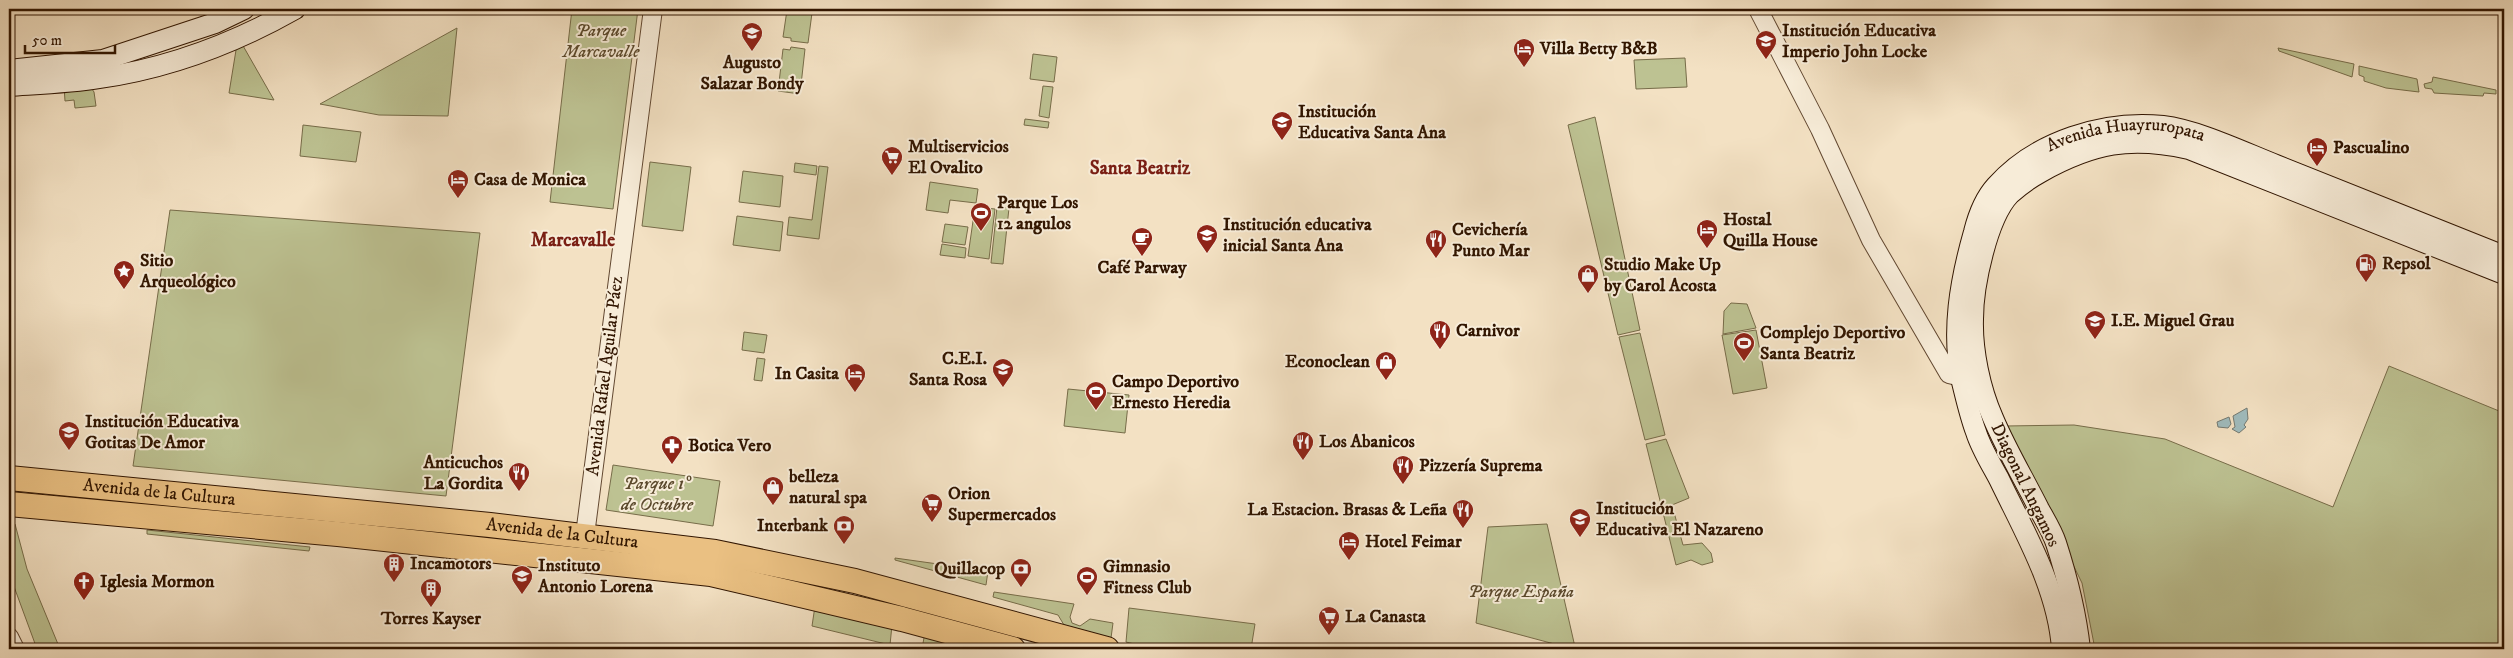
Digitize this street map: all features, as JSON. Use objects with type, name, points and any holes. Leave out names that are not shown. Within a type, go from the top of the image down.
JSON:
[{"type":"highway","name":"Avenida de la Cultura","points":[[9,478],[585,535],[715,552],[816,572],[915,596],[1107,649]]},
{"type":"highway","points":[[218,523],[221,498]]},
{"type":"highway","name":"Avenida de la Cultura","points":[[9,504],[218,523],[712,574],[902,619],[1013,649]]},
{"type":"highway","points":[[456,548],[458,522]]},
{"type":"main road","points":[[9,70],[103,60],[215,24],[244,9]]},
{"type":"main road","points":[[9,86],[100,78],[182,59],[225,44],[295,9]]},
{"type":"main road","name":"Avenida Huayruropata","points":[[1976,434],[1962,379],[1958,304],[1963,270],[1978,216],[1994,187],[2018,165],[2052,144],[2076,136],[2129,126],[2165,126],[2191,141],[2504,256]]},
{"type":"main road","name":"Avenida Huayruropata","points":[[1982,381],[1975,350],[1973,319],[1979,273],[1988,236],[2009,195],[2035,175],[2058,162],[2090,149],[2144,141],[2191,141]]},
{"type":"main road","name":"Avenida Huayruropata","points":[[2231,156],[2504,274]]},
{"type":"main road","name":"Diagonal Angamos","points":[[1982,381],[1992,417],[2055,541],[2077,619],[2080,649]]},
{"type":"main road","name":"Diagonal Angamos","points":[[1976,434],[2038,558],[2060,626],[2062,649]]},
{"type":"street","name":"Avenida Rafael Aguilar Páez","points":[[585,535],[653,9]]},
{"type":"street","points":[[1758,9],[1820,129],[1871,240],[1949,374],[1962,379],[1982,381]]},
{"type":"street","points":[[9,637],[14,649]]},
{"type":"green space","name":"Parque Marcavalle","points":[[572,9],[638,9],[613,209],[550,202]]},
{"type":"green space","points":[[787,10],[812,13],[808,43],[791,41],[791,38],[783,37]]},
{"type":"green space","points":[[457,28],[448,116],[379,115],[320,104]]},
{"type":"green space","points":[[237,44],[242,44],[274,100],[229,93]]},
{"type":"green space","points":[[791,47],[805,49],[800,94],[778,91],[783,49],[790,50]]},
{"type":"green space","points":[[2278,48],[2354,64],[2352,77],[2279,51]]},
{"type":"green space","points":[[1033,54],[1057,57],[1054,82],[1030,79]]},
{"type":"green space","points":[[1685,58],[1687,87],[1636,89],[1634,60]]},
{"type":"green space","points":[[2359,66],[2417,79],[2419,92],[2386,88],[2364,81],[2364,77],[2359,75]]},
{"type":"green space","points":[[2433,77],[2496,90],[2496,94],[2484,93],[2483,96],[2434,93],[2432,89],[2425,88],[2424,84],[2432,82]]},
{"type":"green space","points":[[64,86],[90,86],[94,92],[96,106],[75,108],[74,100],[65,101]]},
{"type":"green space","points":[[1043,86],[1053,87],[1049,118],[1039,116]]},
{"type":"green space","points":[[1595,117],[1640,330],[1618,335],[1568,125]]},
{"type":"green space","points":[[1025,119],[1049,122],[1048,128],[1024,125]]},
{"type":"green space","points":[[303,125],[361,132],[356,162],[300,156]]},
{"type":"green space","points":[[650,162],[691,167],[683,231],[642,226]]},
{"type":"green space","points":[[795,163],[817,166],[816,175],[794,172]]},
{"type":"green space","points":[[819,166],[828,167],[819,239],[787,235],[789,217],[812,220]]},
{"type":"green space","points":[[743,171],[783,176],[780,207],[739,202]]},
{"type":"green space","points":[[930,182],[978,189],[976,203],[950,200],[948,213],[926,210]]},
{"type":"green space","points":[[975,207],[995,209],[989,259],[968,256]]},
{"type":"green space","points":[[997,207],[1009,208],[1003,264],[991,263]]},
{"type":"green space","points":[[170,210],[480,233],[446,496],[133,466]]},
{"type":"green space","points":[[737,216],[783,222],[780,251],[733,245]]},
{"type":"green space","points":[[945,224],[968,227],[965,245],[942,242]]},
{"type":"green space","points":[[942,244],[966,248],[965,258],[940,255]]},
{"type":"green space","points":[[1731,303],[1747,304],[1756,328],[1723,334],[1724,311]]},
{"type":"green space","name":"Complejo Deportivo Santa Beatriz","points":[[1756,330],[1767,388],[1733,394],[1722,335]]},
{"type":"green space","points":[[744,332],[767,335],[764,353],[742,350]]},
{"type":"green space","points":[[1640,333],[1665,435],[1645,440],[1619,337]]},
{"type":"green space","points":[[757,358],[765,359],[762,381],[754,380]]},
{"type":"green space","points":[[2389,366],[2504,413],[2504,649],[2095,649],[2082,583],[2005,426],[2074,425],[2165,439],[2333,507]]},
{"type":"green space","name":"Campo Deportivo Ernesto Heredia","points":[[1068,389],[1129,395],[1125,433],[1064,426]]},
{"type":"green space","points":[[1666,439],[1689,498],[1672,505],[1683,545],[1702,543],[1711,553],[1713,562],[1702,565],[1691,560],[1676,565],[1646,444]]},
{"type":"green space","name":"Parque 1º de Octubre","points":[[613,465],[720,481],[713,526],[606,510]]},
{"type":"green space","points":[[15,524],[27,569],[60,649],[37,649],[9,573],[9,525]]},
{"type":"green space","name":"Parque España","points":[[1547,524],[1575,647],[1573,649],[1476,623],[1488,527]]},
{"type":"green space","points":[[147,530],[310,547],[309,551],[147,534]]},
{"type":"green space","points":[[895,558],[988,571],[986,585],[895,560]]},
{"type":"green space","points":[[994,592],[1074,604],[1070,617],[1072,623],[1080,626],[1090,619],[1113,623],[1111,638],[1064,625],[1058,615],[993,597]]},
{"type":"green space","points":[[815,606],[892,625],[890,645],[812,626]]},
{"type":"green space","points":[[1129,608],[1255,624],[1251,649],[1155,649],[1126,642]]},
{"type":"green space","points":[[925,632],[984,649],[922,649]]},
{"type":"water","points":[[2247,408],[2248,419],[2244,425],[2246,427],[2239,433],[2232,429],[2235,427],[2233,416]]},
{"type":"water","points":[[2229,417],[2231,424],[2228,428],[2218,427],[2217,422]]},
{"type":"place","name":"Augusto Salazar Bondy","points":[[752,52]]},
{"type":"place","name":"Institución Educativa Imperio John Locke","points":[[1766,60]]},
{"type":"place","name":"Villa Betty B&B","points":[[1524,68]]},
{"type":"place","name":"Institución Educativa Santa Ana","points":[[1282,141]]},
{"type":"place","name":"Pascualino","points":[[2317,167]]},
{"type":"place","name":"Multiservicios El Ovalito","points":[[892,176]]},
{"type":"place","name":"Casa de Monica","points":[[458,199]]},
{"type":"place","name":"Parque Los 12 angulos","points":[[981,232]]},
{"type":"place","name":"Hostal Quilla House","points":[[1707,249]]},
{"type":"place","name":"Institución educativa inicial Santa Ana","points":[[1207,254]]},
{"type":"place","name":"Café Parway","points":[[1142,257]]},
{"type":"place","name":"Cevichería Punto Mar","points":[[1436,259]]},
{"type":"place","name":"Repsol","points":[[2366,283]]},
{"type":"place","name":"Sitio Arqueológico","points":[[124,290]]},
{"type":"place","name":"Studio Make Up by Carol Acosta","points":[[1588,294]]},
{"type":"place","name":"I.E. Miguel Grau","points":[[2095,340]]},
{"type":"place","name":"Carnivor","points":[[1440,350]]},
{"type":"place","name":"Complejo Deportivo Santa Beatriz","points":[[1744,362]]},
{"type":"place","name":"Econoclean","points":[[1386,381]]},
{"type":"place","name":"C.E.I. Santa Rosa","points":[[1003,388]]},
{"type":"place","name":"In Casita","points":[[855,393]]},
{"type":"place","name":"Campo Deportivo Ernesto Heredia","points":[[1096,411]]},
{"type":"place","name":"Institución Educativa Gotitas De Amor","points":[[69,451]]},
{"type":"place","name":"Los Abanicos","points":[[1303,461]]},
{"type":"place","name":"Botica Vero","points":[[672,465]]},
{"type":"place","name":"Pizzería Suprema","points":[[1403,485]]},
{"type":"place","name":"Anticuchos La Gordita","points":[[519,492]]},
{"type":"place","name":"belleza natural spa","points":[[773,506]]},
{"type":"place","name":"Orion Supermercados","points":[[932,523]]},
{"type":"place","name":"La Estacion. Brasas & Leña","points":[[1463,529]]},
{"type":"place","name":"Institución Educativa El Nazareno","points":[[1580,538]]},
{"type":"place","name":"Interbank","points":[[844,545]]},
{"type":"place","name":"Hotel Feimar","points":[[1349,561]]},
{"type":"place","name":"Incamotors","points":[[394,583]]},
{"type":"place","name":"Quillacop","points":[[1021,588]]},
{"type":"place","name":"Instituto Antonio Lorena","points":[[522,595]]},
{"type":"place","name":"Gimnasio Fitness Club","points":[[1087,596]]},
{"type":"place","name":"Iglesia Mormon","points":[[84,601]]},
{"type":"place","name":"Torres Kayser","points":[[431,608]]},
{"type":"place","name":"La Canasta","points":[[1329,636]]},
{"type":"district","name":"Santa Beatriz","points":[[1140,168]]},
{"type":"district","name":"Marcavalle","points":[[573,240]]}]
